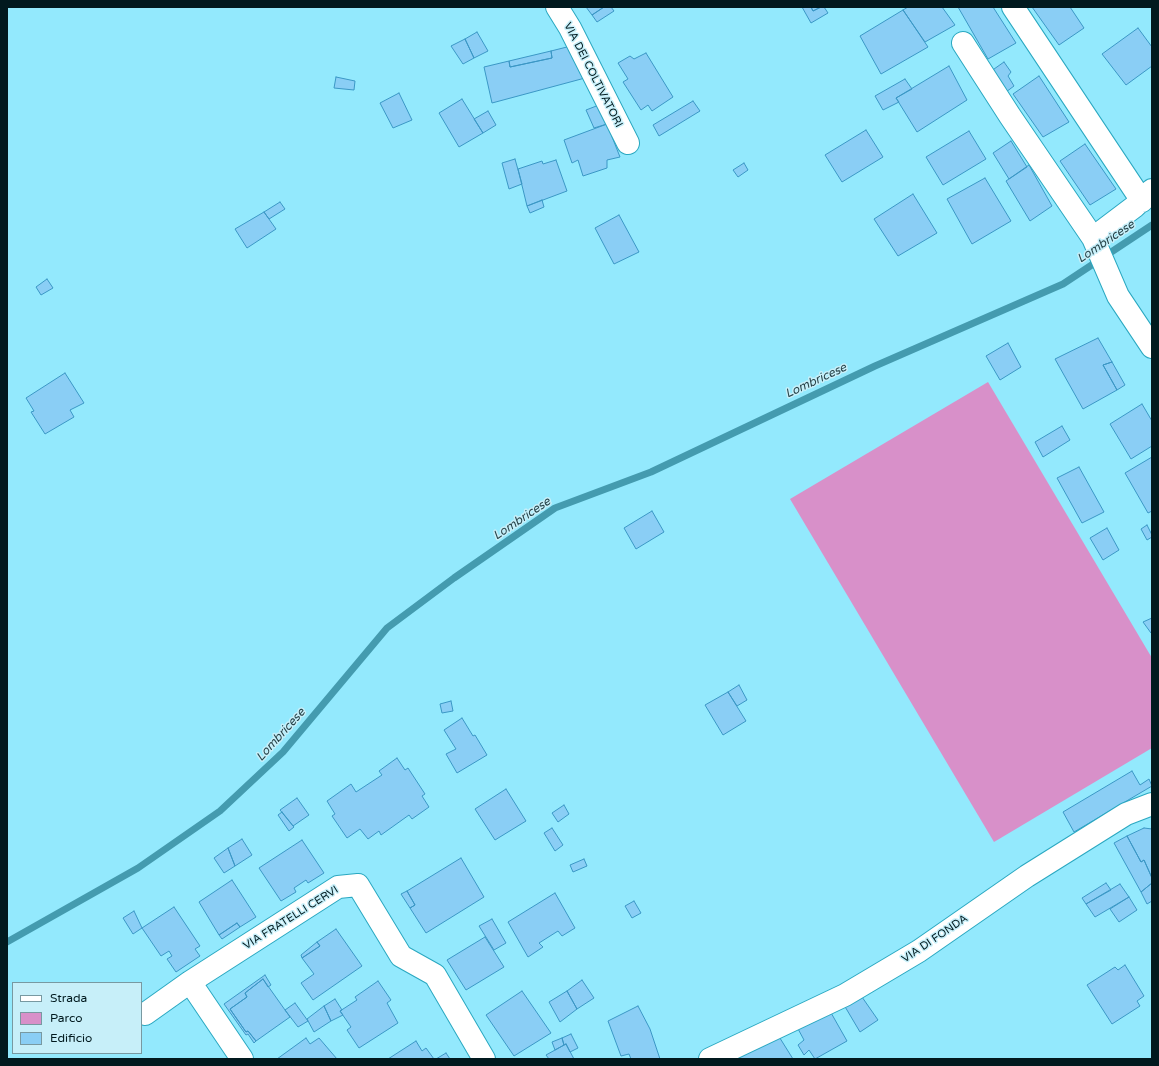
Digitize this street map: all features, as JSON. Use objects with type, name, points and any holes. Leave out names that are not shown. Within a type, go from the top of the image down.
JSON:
[{"type":"street","name":"VIA DEI COLTIVATORI","points":[[557,7],[570,28],[628,143]]},
{"type":"street","points":[[1013,7],[1147,196],[1093,238]]},
{"type":"street","points":[[963,43],[1010,116],[1093,238],[1118,296],[1152,347]]},
{"type":"street","name":"VIA DI FONDA","points":[[710,1059],[845,995],[919,951],[1027,876],[1126,814],[1152,804]]},
{"type":"street","name":"VIA FRATELLI CERVI","points":[[145,1014],[190,982],[338,887],[358,885],[400,956],[435,975],[484,1059]]},
{"type":"street","points":[[190,982],[242,1059]]},
{"type":"green space","points":[[988,382],[1152,658],[1152,748],[994,842],[790,499]]},
{"type":"building","points":[[586,7],[604,7],[592,15]]},
{"type":"building","points":[[604,7],[611,7],[614,11],[597,22],[592,15]]},
{"type":"building","points":[[802,7],[811,7],[813,11],[824,7],[828,13],[811,23]]},
{"type":"building","points":[[811,7],[821,7],[813,11]]},
{"type":"building","points":[[908,7],[942,7],[955,25],[925,42],[903,10]]},
{"type":"building","points":[[958,7],[993,7],[1016,43],[988,59]]},
{"type":"building","points":[[1032,7],[1070,7],[1084,28],[1059,45]]},
{"type":"building","points":[[903,10],[928,47],[881,74],[860,36]]},
{"type":"building","points":[[1138,28],[1152,47],[1152,66],[1126,85],[1102,54]]},
{"type":"building","points":[[477,32],[488,51],[474,58],[465,39]]},
{"type":"building","points":[[465,39],[474,58],[463,64],[451,46]]},
{"type":"building","points":[[575,45],[585,78],[492,103],[484,67],[509,61],[510,67],[552,58],[551,51]]},
{"type":"building","points":[[551,51],[552,58],[510,67],[509,61]]},
{"type":"building","points":[[646,53],[673,97],[652,111],[648,105],[641,110],[623,82],[628,79],[618,63],[630,56],[634,59]]},
{"type":"building","points":[[1004,62],[1011,72],[1008,76],[1014,86],[1002,95],[987,74]]},
{"type":"building","points":[[949,66],[967,100],[917,132],[896,98]]},
{"type":"building","points":[[1039,76],[1069,122],[1043,137],[1013,94]]},
{"type":"building","points":[[336,77],[355,81],[354,90],[334,88]]},
{"type":"building","points":[[905,79],[912,89],[896,98],[899,102],[883,110],[875,96]]},
{"type":"building","points":[[399,93],[412,120],[393,128],[380,103]]},
{"type":"building","points":[[462,99],[483,133],[459,147],[439,113]]},
{"type":"building","points":[[693,101],[700,111],[659,136],[653,125]]},
{"type":"building","points":[[599,105],[607,124],[594,128],[586,110]]},
{"type":"building","points":[[488,111],[496,125],[483,133],[474,119]]},
{"type":"building","points":[[607,124],[620,157],[607,160],[607,168],[583,176],[578,160],[572,163],[564,140]]},
{"type":"building","points":[[866,130],[883,157],[842,182],[825,155]]},
{"type":"building","points":[[969,131],[986,159],[943,185],[926,157]]},
{"type":"building","points":[[1011,141],[1027,167],[1009,179],[993,153]]},
{"type":"building","points":[[1085,144],[1116,189],[1090,205],[1060,161]]},
{"type":"building","points":[[515,159],[522,184],[509,189],[502,163]]},
{"type":"building","points":[[556,160],[567,191],[527,206],[518,169],[542,161],[543,164]]},
{"type":"building","points":[[744,163],[748,170],[738,177],[733,170]]},
{"type":"building","points":[[1029,165],[1052,206],[1030,221],[1006,181]]},
{"type":"building","points":[[985,178],[1011,221],[972,244],[947,199]]},
{"type":"building","points":[[913,194],[937,233],[898,256],[874,219]]},
{"type":"building","points":[[542,200],[544,207],[530,213],[527,206]]},
{"type":"building","points":[[280,202],[285,209],[269,219],[264,212]]},
{"type":"building","points":[[264,212],[276,229],[247,248],[235,229]]},
{"type":"building","points":[[619,215],[639,252],[614,264],[595,228]]},
{"type":"building","points":[[47,279],[53,288],[41,295],[36,287]]},
{"type":"building","points":[[1098,338],[1112,362],[1103,365],[1117,390],[1083,409],[1055,359]]},
{"type":"building","points":[[1008,343],[1021,367],[1000,380],[986,356]]},
{"type":"building","points":[[1112,362],[1125,385],[1117,390],[1103,365]]},
{"type":"building","points":[[65,373],[84,403],[70,410],[74,417],[45,434],[31,412],[34,411],[26,398]]},
{"type":"building","points":[[1142,404],[1152,421],[1152,446],[1131,459],[1110,424]]},
{"type":"building","points":[[1062,426],[1070,440],[1043,457],[1035,442]]},
{"type":"building","points":[[1152,457],[1152,511],[1148,513],[1125,473]]},
{"type":"building","points":[[1079,467],[1104,512],[1082,523],[1057,478]]},
{"type":"building","points":[[652,511],[664,532],[636,549],[624,528]]},
{"type":"building","points":[[1147,525],[1152,537],[1147,540],[1141,529]]},
{"type":"building","points":[[1107,528],[1119,550],[1103,560],[1090,538]]},
{"type":"building","points":[[1152,618],[1152,633],[1151,633],[1143,622]]},
{"type":"building","points":[[739,685],[747,700],[737,706],[728,692]]},
{"type":"building","points":[[728,692],[746,721],[723,735],[705,705]]},
{"type":"building","points":[[451,701],[453,711],[442,713],[440,704]]},
{"type":"building","points":[[462,718],[473,736],[475,735],[487,755],[457,773],[446,754],[456,749],[444,730]]},
{"type":"building","points":[[397,758],[405,770],[408,768],[425,794],[422,796],[429,807],[412,819],[409,815],[381,835],[379,831],[368,839],[360,829],[347,838],[332,816],[335,814],[327,801],[351,784],[356,792],[382,775],[379,771]]},
{"type":"building","points":[[1132,771],[1140,785],[1149,779],[1152,786],[1074,832],[1063,812]]},
{"type":"building","points":[[506,789],[526,821],[495,840],[475,809]]},
{"type":"building","points":[[297,798],[309,815],[293,826],[280,810]]},
{"type":"building","points":[[564,805],[569,814],[558,822],[552,813]]},
{"type":"building","points":[[282,812],[294,827],[289,831],[278,815]]},
{"type":"building","points":[[552,828],[563,845],[555,851],[544,833]]},
{"type":"building","points":[[1144,828],[1152,829],[1152,878],[1144,860],[1141,862],[1127,836]]},
{"type":"building","points":[[1127,836],[1141,862],[1144,860],[1152,878],[1152,883],[1141,892],[1114,843]]},
{"type":"building","points":[[242,839],[252,855],[235,866],[228,848]]},
{"type":"building","points":[[302,840],[324,873],[308,883],[306,880],[294,888],[296,892],[281,901],[259,868]]},
{"type":"building","points":[[228,848],[235,866],[224,873],[214,858]]},
{"type":"building","points":[[461,858],[484,897],[426,933],[410,908],[415,905],[407,891]]},
{"type":"building","points":[[584,859],[587,866],[573,872],[570,865]]},
{"type":"building","points":[[232,880],[256,917],[240,927],[237,923],[219,935],[199,902]]},
{"type":"building","points":[[1106,883],[1111,890],[1086,904],[1082,898]]},
{"type":"building","points":[[1152,883],[1152,901],[1147,904],[1141,892]]},
{"type":"building","points":[[1120,884],[1129,897],[1095,917],[1086,904]]},
{"type":"building","points":[[407,891],[415,905],[410,908],[401,894]]},
{"type":"building","points":[[555,893],[575,928],[562,936],[558,931],[539,943],[543,947],[528,957],[508,922]]},
{"type":"building","points":[[1129,897],[1137,910],[1119,922],[1110,909]]},
{"type":"building","points":[[634,901],[641,913],[632,918],[625,906]]},
{"type":"building","points":[[174,907],[200,946],[195,949],[200,956],[176,972],[167,959],[172,956],[169,951],[161,956],[142,928]]},
{"type":"building","points":[[134,911],[142,928],[133,934],[123,918]]},
{"type":"building","points":[[492,919],[506,943],[494,950],[479,926]]},
{"type":"building","points":[[237,923],[240,927],[222,939],[219,935]]},
{"type":"building","points":[[336,929],[362,966],[313,1000],[301,983],[314,974],[302,958],[320,946],[317,942]]},
{"type":"building","points":[[485,937],[504,967],[466,990],[447,960]]},
{"type":"building","points":[[317,942],[320,946],[302,958],[301,955]]},
{"type":"building","points":[[1125,965],[1144,996],[1137,1001],[1140,1006],[1112,1024],[1087,985],[1115,967],[1118,970]]},
{"type":"building","points":[[265,975],[271,985],[268,987],[263,979],[245,993],[247,997],[230,1009],[246,1032],[248,1031],[256,1041],[254,1043],[248,1034],[246,1035],[224,1004]]},
{"type":"building","points":[[263,979],[290,1017],[256,1041],[248,1031],[246,1032],[230,1009],[247,997],[245,993]]},
{"type":"building","points":[[582,980],[594,998],[577,1009],[567,991]]},
{"type":"building","points":[[378,981],[391,1000],[387,1003],[398,1023],[359,1048],[347,1030],[351,1027],[340,1011],[357,1000],[355,997]]},
{"type":"building","points":[[522,991],[551,1033],[514,1056],[486,1015]]},
{"type":"building","points":[[567,991],[577,1009],[560,1022],[549,1002]]},
{"type":"building","points":[[862,997],[878,1020],[860,1032],[844,1005]]},
{"type":"building","points":[[335,999],[342,1010],[340,1011],[343,1015],[331,1021],[324,1006]]},
{"type":"building","points":[[295,1003],[308,1021],[298,1027],[285,1010]]},
{"type":"building","points":[[324,1006],[331,1021],[314,1032],[307,1019]]},
{"type":"building","points":[[638,1006],[650,1029],[660,1059],[631,1059],[629,1054],[621,1056],[608,1021]]},
{"type":"building","points":[[830,1011],[847,1041],[815,1059],[809,1050],[804,1055],[798,1045],[804,1040],[797,1027]]},
{"type":"building","points":[[571,1034],[578,1048],[570,1052],[566,1044],[564,1045],[562,1038]]},
{"type":"building","points":[[778,1035],[793,1059],[734,1059]]},
{"type":"building","points":[[306,1038],[310,1044],[319,1038],[337,1059],[277,1059]]},
{"type":"building","points":[[562,1038],[564,1045],[555,1050],[552,1042]]},
{"type":"building","points":[[416,1041],[422,1051],[426,1048],[434,1059],[388,1059]]},
{"type":"building","points":[[566,1044],[574,1059],[549,1059],[546,1055]]},
{"type":"building","points":[[446,1053],[450,1059],[436,1059]]},
{"type":"waterway","name":"Lombricese","points":[[7,942],[138,868],[220,811],[283,752],[387,628],[454,578],[555,508],[651,472],[875,366],[1063,284],[1152,225]]}]
